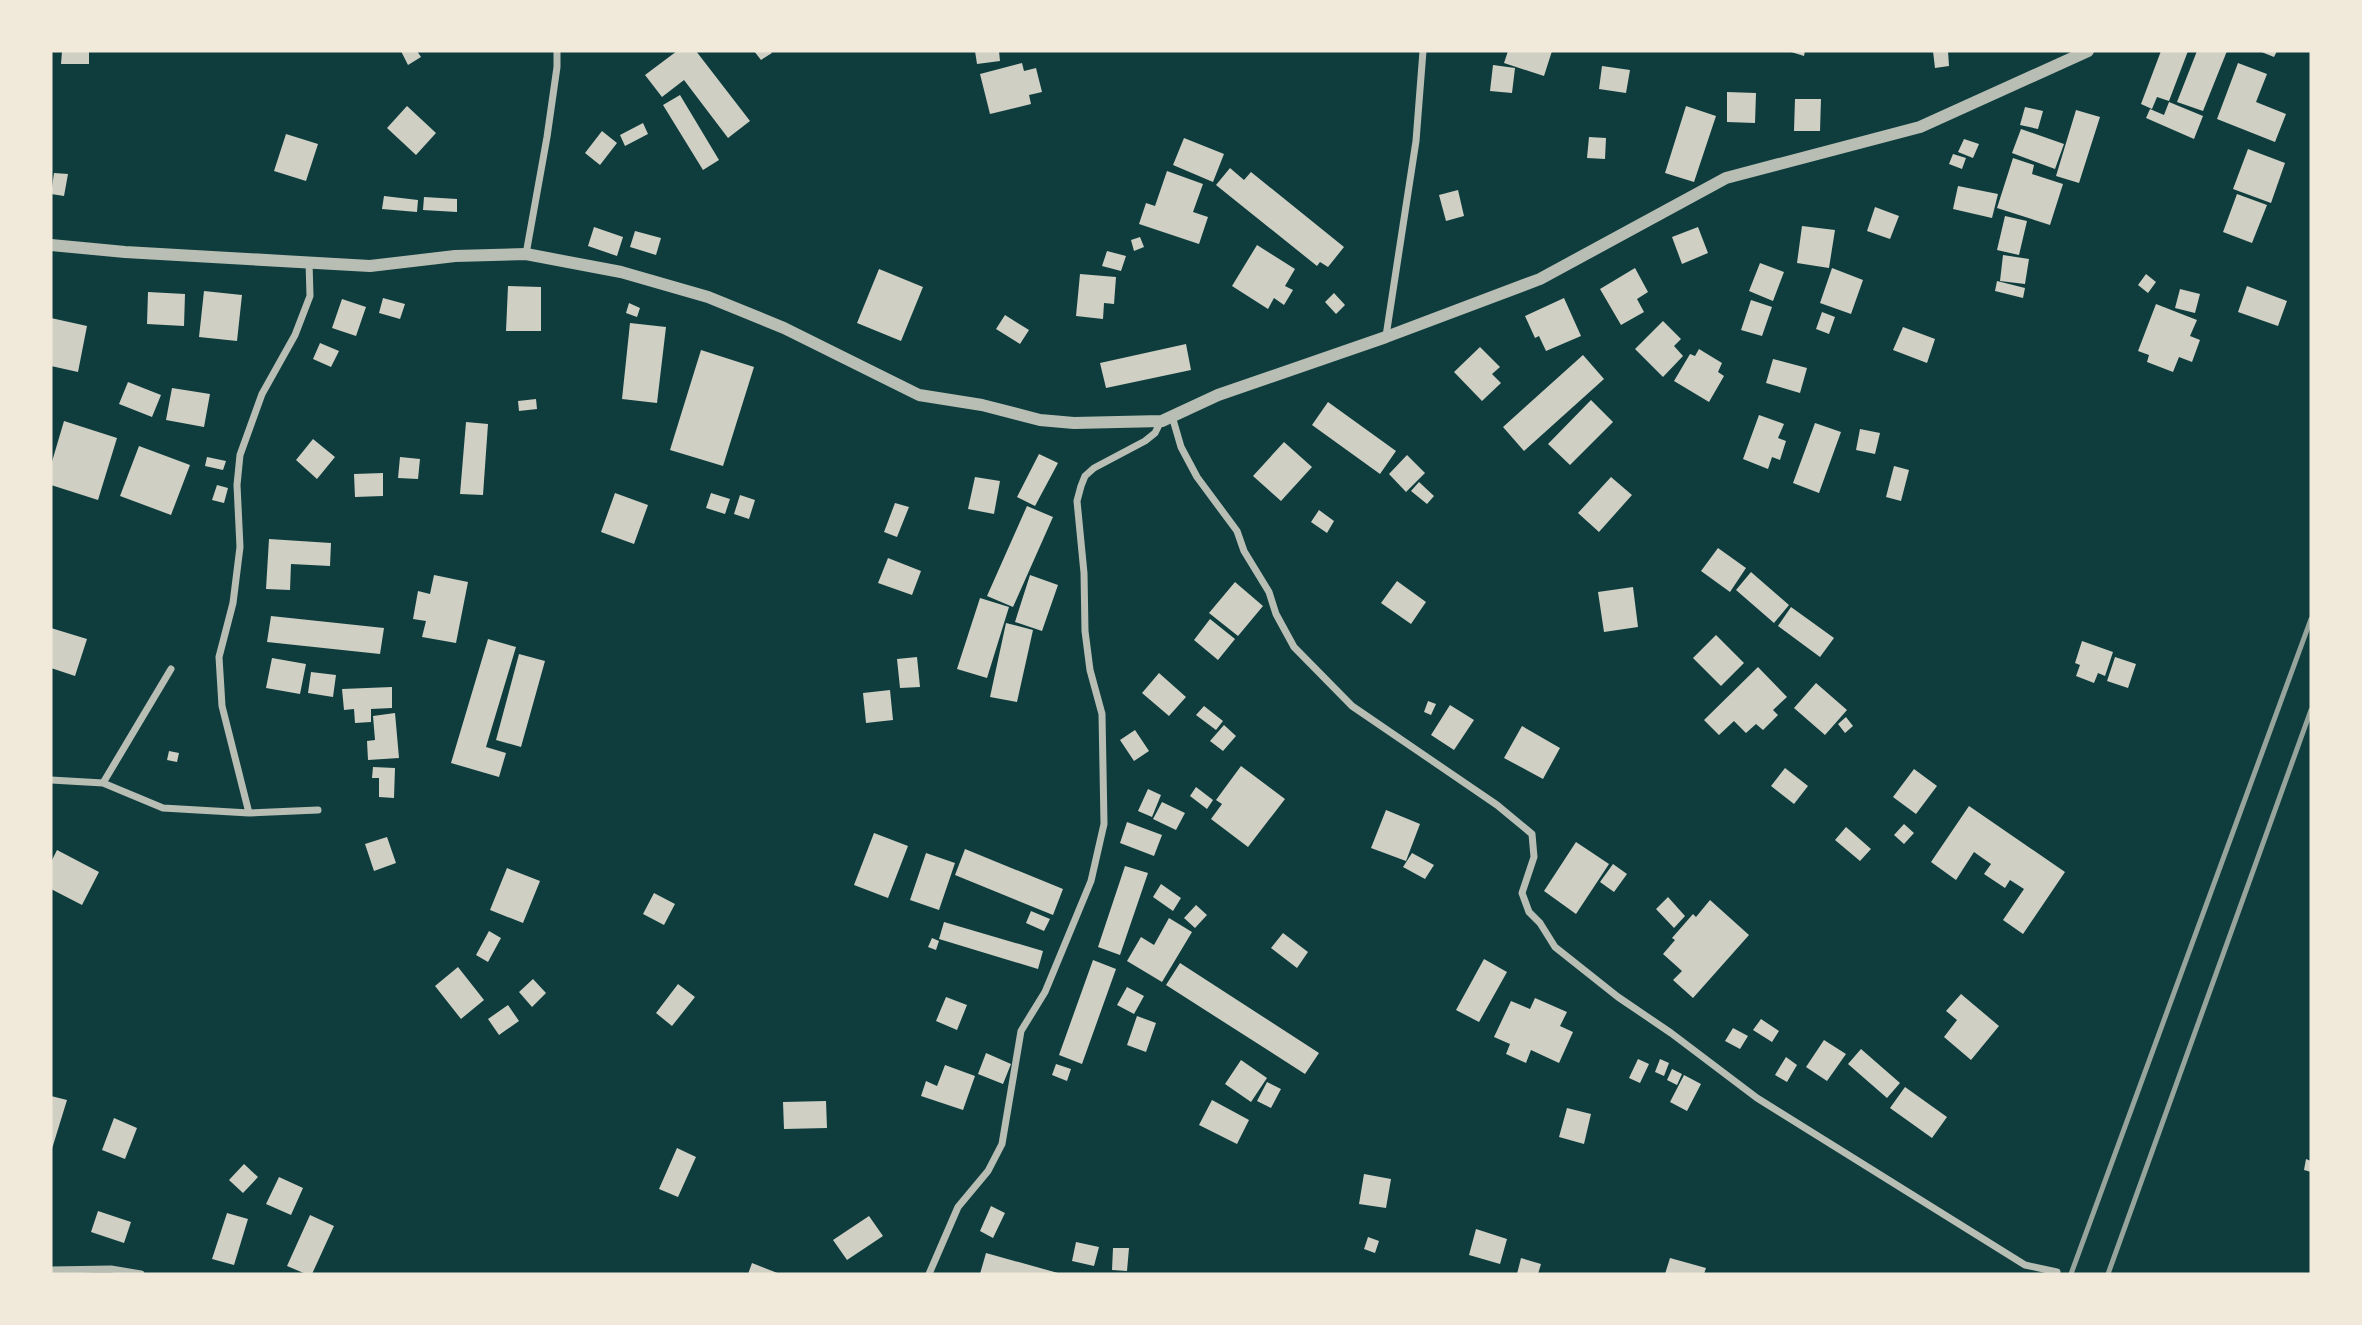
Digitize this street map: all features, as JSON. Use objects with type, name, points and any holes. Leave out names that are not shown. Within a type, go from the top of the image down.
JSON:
[{"type":"street","points":[[526,254],[547,137],[557,51]]},
{"type":"street","points":[[1386,337],[1416,141],[1423,51]]},
{"type":"street","points":[[51,245],[370,266],[455,256],[526,254],[621,272],[708,297],[784,328],[919,395],[982,405],[1040,420],[1074,423],[1167,418],[1218,395],[1386,337],[1540,279],[1726,178],[1920,127],[2088,51]]},
{"type":"street","points":[[249,813],[222,706],[219,657],[233,603],[240,547],[237,485],[240,455],[262,394],[295,335],[310,296],[309,262]]},
{"type":"street","points":[[1167,418],[1197,477],[1237,531],[1244,551],[1269,592],[1276,614],[1294,647],[1306,662],[1352,706],[1497,805],[1532,834],[1534,857],[1522,893],[1529,912],[1540,923],[1555,947],[1618,998],[1671,1032],[1756,1098],[2025,1265],[2057,1272]]},
{"type":"street","points":[[929,1274],[958,1207],[988,1171],[1002,1144],[1021,1031],[1045,992],[1091,881],[1104,824],[1102,713],[1090,670],[1084,631],[1084,573],[1077,501],[1081,486],[1085,476],[1094,468],[1145,441],[1167,418]]},
{"type":"street","points":[[103,783],[171,669]]},
{"type":"street","points":[[51,780],[103,783],[163,808],[249,813],[318,810]]},
{"type":"street","points":[[51,1270],[111,1269],[141,1274]]},
{"type":"building","points":[[62,51],[89,51],[89,64],[61,64]]},
{"type":"building","points":[[401,51],[417,51],[421,57],[408,65]]},
{"type":"building","points":[[677,51],[696,51],[750,121],[728,138],[684,80],[662,97],[645,75]]},
{"type":"building","points":[[754,51],[770,51],[772,53],[761,60]]},
{"type":"building","points":[[975,51],[999,51],[1000,61],[977,64]]},
{"type":"building","points":[[1508,51],[1552,51],[1544,76],[1504,63]]},
{"type":"building","points":[[1788,51],[1805,51],[1804,56]]},
{"type":"building","points":[[1933,51],[1948,51],[1949,66],[1935,68]]},
{"type":"building","points":[[2161,51],[2188,51],[2169,101],[2157,97],[2152,109],[2141,104]]},
{"type":"building","points":[[2197,51],[2227,51],[2203,111],[2177,102]]},
{"type":"building","points":[[2259,51],[2277,51],[2274,57]]},
{"type":"building","points":[[1022,63],[1024,71],[1036,68],[1042,92],[1029,95],[1031,104],[990,114],[980,74]]},
{"type":"building","points":[[2238,63],[2267,74],[2256,102],[2286,114],[2275,142],[2217,119]]},
{"type":"building","points":[[1493,65],[1515,68],[1512,93],[1490,91]]},
{"type":"building","points":[[1602,66],[1630,70],[1626,93],[1599,89]]},
{"type":"building","points":[[1727,92],[1756,93],[1755,123],[1727,122]]},
{"type":"building","points":[[680,95],[719,160],[703,170],[663,105]]},
{"type":"building","points":[[1795,99],[1821,99],[1820,131],[1794,131]]},
{"type":"building","points":[[2169,102],[2203,116],[2194,139],[2146,118],[2150,109],[2164,115]]},
{"type":"building","points":[[407,106],[436,133],[416,155],[387,128]]},
{"type":"building","points":[[1686,106],[1716,116],[1694,182],[1665,173]]},
{"type":"building","points":[[2025,107],[2043,111],[2038,129],[2020,125]]},
{"type":"building","points":[[2076,110],[2100,117],[2079,183],[2056,176]]},
{"type":"building","points":[[643,123],[648,134],[625,146],[620,135]]},
{"type":"building","points":[[2021,129],[2064,144],[2055,169],[2012,153]]},
{"type":"building","points":[[602,131],[617,143],[600,165],[585,153]]},
{"type":"building","points":[[286,134],[318,144],[306,181],[274,171]]},
{"type":"building","points":[[1589,137],[1606,138],[1605,159],[1587,158]]},
{"type":"building","points":[[1184,138],[1224,154],[1213,182],[1173,165]]},
{"type":"building","points":[[1964,139],[1979,144],[1973,158],[1958,152]]},
{"type":"building","points":[[2248,149],[2285,163],[2271,203],[2233,189]]},
{"type":"building","points":[[1953,154],[1966,158],[1962,169],[1949,164]]},
{"type":"building","points":[[2013,158],[2034,165],[2032,174],[2063,184],[2050,225],[1997,208]]},
{"type":"building","points":[[1230,168],[1244,180],[1251,172],[1344,247],[1328,267],[1320,262],[1317,266],[1216,185]]},
{"type":"building","points":[[1167,171],[1203,184],[1193,212],[1208,217],[1199,244],[1139,224],[1146,203],[1155,206]]},
{"type":"building","points":[[54,173],[68,174],[64,196],[51,194]]},
{"type":"building","points":[[1958,186],[1998,194],[1992,218],[1953,209]]},
{"type":"building","points":[[1458,190],[1464,216],[1446,221],[1439,195]]},
{"type":"building","points":[[2237,194],[2267,205],[2252,243],[2223,232]]},
{"type":"building","points":[[384,196],[418,200],[417,212],[382,209]]},
{"type":"building","points":[[424,197],[457,199],[457,212],[423,210]]},
{"type":"building","points":[[1875,207],[1899,216],[1890,239],[1867,231]]},
{"type":"building","points":[[2005,216],[2027,221],[2019,255],[1997,250]]},
{"type":"building","points":[[1802,226],[1835,230],[1829,268],[1797,263]]},
{"type":"building","points":[[594,227],[623,237],[617,256],[588,246]]},
{"type":"building","points":[[1698,227],[1708,253],[1682,264],[1672,237]]},
{"type":"building","points":[[635,231],[661,238],[656,255],[630,247]]},
{"type":"building","points":[[1140,237],[1144,247],[1134,251],[1131,240]]},
{"type":"building","points":[[1257,245],[1295,269],[1285,286],[1293,290],[1284,305],[1274,298],[1268,309],[1232,286]]},
{"type":"building","points":[[1107,251],[1126,256],[1121,271],[1102,266]]},
{"type":"building","points":[[2003,255],[2029,259],[2025,284],[2000,281]]},
{"type":"building","points":[[1760,263],[1784,272],[1773,301],[1749,291]]},
{"type":"building","points":[[1635,268],[1648,292],[1637,299],[1644,312],[1621,325],[1600,289]]},
{"type":"building","points":[[1832,268],[1863,280],[1851,314],[1820,303]]},
{"type":"building","points":[[879,269],[923,287],[901,341],[857,323]]},
{"type":"building","points":[[1080,274],[1116,277],[1114,304],[1104,303],[1103,319],[1076,316]]},
{"type":"building","points":[[2146,274],[2156,282],[2148,293],[2138,285]]},
{"type":"building","points":[[1997,281],[2025,288],[2023,298],[1995,291]]},
{"type":"building","points":[[508,286],[541,287],[541,331],[506,331]]},
{"type":"building","points":[[2247,286],[2287,301],[2278,326],[2238,312]]},
{"type":"building","points":[[2180,289],[2200,294],[2195,313],[2175,308]]},
{"type":"building","points":[[204,291],[242,295],[237,341],[199,337]]},
{"type":"building","points":[[148,292],[185,294],[184,326],[147,324]]},
{"type":"building","points":[[1334,293],[1345,305],[1336,314],[1325,302]]},
{"type":"building","points":[[383,298],[405,304],[400,319],[379,313]]},
{"type":"building","points":[[1564,298],[1581,336],[1546,351],[1539,336],[1535,338],[1525,316]]},
{"type":"building","points":[[342,299],[366,307],[356,336],[332,328]]},
{"type":"building","points":[[1751,300],[1772,307],[1762,336],[1741,330]]},
{"type":"building","points":[[629,303],[640,308],[637,317],[626,313]]},
{"type":"building","points":[[2156,304],[2197,320],[2190,336],[2200,340],[2192,362],[2179,357],[2173,372],[2147,362],[2149,355],[2138,351]]},
{"type":"building","points":[[1822,312],[1835,317],[1829,334],[1816,329]]},
{"type":"building","points":[[1005,315],[1029,330],[1020,344],[996,329]]},
{"type":"building","points":[[51,318],[87,326],[78,372],[51,366]]},
{"type":"building","points":[[1663,321],[1681,339],[1674,346],[1683,356],[1663,377],[1635,349]]},
{"type":"building","points":[[630,323],[666,327],[657,403],[622,399]]},
{"type":"building","points":[[1903,327],[1935,339],[1927,363],[1893,350]]},
{"type":"building","points":[[320,343],[339,351],[331,367],[313,359]]},
{"type":"building","points":[[1186,344],[1191,370],[1106,388],[1100,363]]},
{"type":"building","points":[[1480,347],[1500,367],[1492,374],[1501,383],[1482,401],[1454,372]]},
{"type":"building","points":[[1699,349],[1722,363],[1718,372],[1724,376],[1709,402],[1674,381],[1690,354],[1695,356]]},
{"type":"building","points":[[701,350],[754,367],[723,466],[670,450]]},
{"type":"building","points":[[1583,355],[1604,379],[1524,451],[1503,427]]},
{"type":"building","points":[[1773,359],[1807,368],[1800,393],[1766,383]]},
{"type":"building","points":[[128,382],[161,395],[152,417],[119,404]]},
{"type":"building","points":[[172,388],[210,394],[204,427],[166,420]]},
{"type":"building","points":[[536,399],[537,409],[519,411],[518,401]]},
{"type":"building","points":[[1591,400],[1613,422],[1570,465],[1548,444]]},
{"type":"building","points":[[1328,402],[1396,451],[1380,474],[1312,425]]},
{"type":"building","points":[[1759,415],[1784,424],[1778,438],[1786,441],[1780,460],[1772,457],[1768,469],[1743,459]]},
{"type":"building","points":[[64,421],[117,438],[98,500],[51,485],[51,465]]},
{"type":"building","points":[[466,422],[488,424],[483,495],[460,494]]},
{"type":"building","points":[[1815,423],[1841,432],[1819,493],[1793,483]]},
{"type":"building","points":[[1860,429],[1880,433],[1875,454],[1856,450]]},
{"type":"building","points":[[313,439],[335,457],[317,479],[296,460]]},
{"type":"building","points":[[1284,442],[1312,467],[1281,501],[1253,476]]},
{"type":"building","points":[[139,446],[190,465],[171,515],[120,496]]},
{"type":"building","points":[[1039,454],[1058,463],[1035,506],[1017,497]]},
{"type":"building","points":[[1407,455],[1425,473],[1406,492],[1389,474]]},
{"type":"building","points":[[207,457],[226,461],[223,470],[205,466]]},
{"type":"building","points":[[400,457],[420,459],[418,479],[398,478]]},
{"type":"building","points":[[1894,466],[1909,470],[1901,501],[1886,497]]},
{"type":"building","points":[[383,473],[383,496],[355,497],[354,474]]},
{"type":"building","points":[[975,477],[1000,481],[994,514],[968,509]]},
{"type":"building","points":[[1611,477],[1632,495],[1599,532],[1578,513]]},
{"type":"building","points":[[1419,482],[1434,496],[1427,504],[1411,491]]},
{"type":"building","points":[[217,485],[228,488],[224,503],[212,500]]},
{"type":"building","points":[[615,493],[648,505],[634,544],[601,532]]},
{"type":"building","points":[[711,493],[730,499],[725,514],[706,508]]},
{"type":"building","points":[[740,495],[755,500],[749,519],[734,514]]},
{"type":"building","points":[[895,503],[909,507],[897,537],[884,532]]},
{"type":"building","points":[[1027,506],[1053,517],[1013,607],[987,596]]},
{"type":"building","points":[[1319,510],[1334,521],[1327,533],[1311,522]]},
{"type":"building","points":[[269,539],[331,543],[330,566],[291,564],[290,590],[266,589]]},
{"type":"building","points":[[1718,548],[1746,568],[1730,592],[1701,571]]},
{"type":"building","points":[[888,558],[921,571],[912,595],[878,583]]},
{"type":"building","points":[[1751,572],[1789,605],[1774,623],[1736,590]]},
{"type":"building","points":[[434,575],[468,582],[456,643],[422,637],[426,621],[413,619],[418,591],[430,594]]},
{"type":"building","points":[[1030,575],[1058,585],[1042,631],[1015,622]]},
{"type":"building","points":[[1397,581],[1426,602],[1411,624],[1381,603]]},
{"type":"building","points":[[1235,582],[1263,606],[1238,636],[1209,613]]},
{"type":"building","points":[[1633,587],[1638,627],[1604,632],[1598,592]]},
{"type":"building","points":[[980,598],[1009,607],[987,678],[957,669]]},
{"type":"building","points":[[1791,607],[1834,638],[1820,657],[1778,626]]},
{"type":"building","points":[[271,616],[384,628],[380,654],[267,642]]},
{"type":"building","points":[[1210,619],[1235,639],[1218,660],[1194,640]]},
{"type":"building","points":[[1006,623],[1033,630],[1017,702],[990,697]]},
{"type":"building","points":[[51,628],[87,639],[75,676],[51,668]]},
{"type":"building","points":[[1716,635],[1744,663],[1721,686],[1693,658]]},
{"type":"building","points":[[488,639],[516,647],[486,747],[506,753],[499,777],[451,763]]},
{"type":"building","points":[[2082,641],[2113,652],[2105,676],[2098,673],[2094,683],[2076,676],[2080,665],[2075,663]]},
{"type":"building","points":[[519,654],[545,661],[521,747],[496,740]]},
{"type":"building","points":[[917,657],[920,687],[900,688],[897,659]]},
{"type":"building","points":[[2115,657],[2136,664],[2128,688],[2107,681]]},
{"type":"building","points":[[272,658],[306,664],[300,694],[266,688]]},
{"type":"building","points":[[1758,667],[1787,697],[1773,710],[1778,715],[1763,730],[1756,724],[1746,733],[1734,721],[1719,735],[1704,720]]},
{"type":"building","points":[[311,672],[336,675],[333,697],[308,693]]},
{"type":"building","points":[[1159,673],[1186,697],[1169,716],[1142,693]]},
{"type":"building","points":[[1816,683],[1847,710],[1825,735],[1794,708]]},
{"type":"building","points":[[392,687],[392,708],[371,709],[371,722],[355,723],[354,709],[344,710],[342,689]]},
{"type":"building","points":[[890,690],[893,720],[866,723],[863,693]]},
{"type":"building","points":[[1428,701],[1436,704],[1431,715],[1424,712]]},
{"type":"building","points":[[1450,705],[1474,720],[1454,750],[1431,735]]},
{"type":"building","points":[[1204,706],[1223,721],[1216,730],[1196,715]]},
{"type":"building","points":[[395,713],[399,758],[368,760],[367,741],[375,740],[373,716]]},
{"type":"building","points":[[1846,717],[1853,726],[1845,733],[1838,724]]},
{"type":"building","points":[[1224,725],[1236,736],[1223,751],[1210,741]]},
{"type":"building","points":[[1522,726],[1560,748],[1543,779],[1504,758]]},
{"type":"building","points":[[1135,730],[1149,751],[1134,761],[1120,740]]},
{"type":"building","points":[[169,751],[179,753],[177,762],[167,760]]},
{"type":"building","points":[[1241,766],[1285,799],[1248,847],[1211,819],[1222,804],[1216,800]]},
{"type":"building","points":[[373,767],[395,768],[394,798],[379,797],[379,778],[372,778]]},
{"type":"building","points":[[1785,768],[1808,786],[1794,804],[1771,786]]},
{"type":"building","points":[[1914,769],[1937,786],[1916,814],[1893,797]]},
{"type":"building","points":[[1196,787],[1213,800],[1207,809],[1190,796]]},
{"type":"building","points":[[1148,789],[1161,795],[1152,817],[1138,811]]},
{"type":"building","points":[[1162,802],[1185,813],[1176,830],[1153,819]]},
{"type":"building","points":[[1969,806],[2065,872],[2023,934],[2003,920],[2024,889],[2010,880],[2005,888],[1984,874],[1991,864],[1974,852],[1956,880],[1931,862]]},
{"type":"building","points":[[1386,810],[1420,824],[1406,861],[1371,848]]},
{"type":"building","points":[[1127,822],[1162,835],[1154,856],[1120,843]]},
{"type":"building","points":[[1904,824],[1914,833],[1904,844],[1894,835]]},
{"type":"building","points":[[1846,827],[1871,849],[1860,861],[1835,840]]},
{"type":"building","points":[[874,833],[908,846],[888,898],[854,885]]},
{"type":"building","points":[[387,837],[396,863],[374,871],[365,844]]},
{"type":"building","points":[[1576,842],[1609,864],[1576,914],[1544,891]]},
{"type":"building","points":[[965,849],[1063,889],[1053,915],[955,875]]},
{"type":"building","points":[[57,850],[99,872],[82,905],[51,889],[51,862]]},
{"type":"building","points":[[926,853],[955,863],[939,910],[910,900]]},
{"type":"building","points":[[1412,853],[1434,865],[1425,879],[1403,867]]},
{"type":"building","points":[[1613,864],[1627,874],[1614,892],[1600,882]]},
{"type":"building","points":[[1125,866],[1148,873],[1120,955],[1098,947]]},
{"type":"building","points":[[507,868],[540,881],[523,923],[490,910]]},
{"type":"building","points":[[1161,884],[1181,898],[1173,911],[1153,897]]},
{"type":"building","points":[[654,893],[675,904],[664,925],[643,914]]},
{"type":"building","points":[[1668,897],[1685,916],[1674,928],[1656,909]]},
{"type":"building","points":[[1710,900],[1749,935],[1693,998],[1673,980],[1682,971],[1663,954],[1675,940],[1672,938],[1693,914],[1696,917]]},
{"type":"building","points":[[1196,905],[1207,915],[1195,928],[1184,918]]},
{"type":"building","points":[[1031,911],[1050,919],[1044,931],[1026,923]]},
{"type":"building","points":[[1169,918],[1192,932],[1162,982],[1127,961],[1141,937],[1154,945]]},
{"type":"building","points":[[944,922],[1043,951],[1038,969],[939,939]]},
{"type":"building","points":[[489,931],[501,938],[488,962],[476,955]]},
{"type":"building","points":[[1283,933],[1308,952],[1297,968],[1271,948]]},
{"type":"building","points":[[932,938],[939,941],[936,950],[928,947]]},
{"type":"building","points":[[1484,959],[1507,972],[1479,1022],[1456,1010]]},
{"type":"building","points":[[1093,960],[1116,969],[1082,1064],[1059,1055]]},
{"type":"building","points":[[1180,963],[1319,1053],[1305,1074],[1166,985]]},
{"type":"building","points":[[458,967],[484,1000],[461,1019],[435,986]]},
{"type":"building","points":[[533,979],[546,993],[532,1007],[519,992]]},
{"type":"building","points":[[678,984],[695,997],[672,1026],[656,1013]]},
{"type":"building","points":[[1127,987],[1144,996],[1134,1014],[1117,1005]]},
{"type":"building","points":[[1961,994],[1999,1026],[1971,1060],[1944,1037],[1957,1020],[1946,1011]]},
{"type":"building","points":[[946,997],[967,1005],[957,1030],[936,1021]]},
{"type":"building","points":[[1535,998],[1567,1012],[1560,1026],[1573,1032],[1559,1063],[1531,1050],[1526,1063],[1506,1054],[1510,1044],[1494,1037],[1511,1001],[1530,1009]]},
{"type":"building","points":[[508,1005],[519,1021],[499,1035],[488,1019]]},
{"type":"building","points":[[1137,1016],[1156,1023],[1146,1052],[1127,1045]]},
{"type":"building","points":[[1761,1019],[1779,1031],[1772,1042],[1753,1030]]},
{"type":"building","points":[[1733,1028],[1748,1036],[1740,1049],[1725,1041]]},
{"type":"building","points":[[1824,1040],[1846,1054],[1827,1081],[1806,1067]]},
{"type":"building","points":[[1861,1049],[1900,1083],[1887,1098],[1848,1064]]},
{"type":"building","points":[[986,1053],[1011,1064],[1003,1084],[978,1074]]},
{"type":"building","points":[[1786,1057],[1797,1065],[1787,1082],[1775,1075]]},
{"type":"building","points":[[1638,1059],[1649,1064],[1640,1083],[1629,1078]]},
{"type":"building","points":[[1660,1059],[1669,1063],[1664,1076],[1655,1072]]},
{"type":"building","points":[[1241,1060],[1267,1078],[1251,1102],[1225,1084]]},
{"type":"building","points":[[1056,1064],[1071,1069],[1067,1081],[1052,1075]]},
{"type":"building","points":[[945,1065],[975,1076],[963,1110],[921,1096],[926,1081],[937,1086]]},
{"type":"building","points":[[1672,1069],[1682,1074],[1677,1085],[1667,1080]]},
{"type":"building","points":[[1684,1075],[1701,1084],[1687,1111],[1670,1102]]},
{"type":"building","points":[[1267,1082],[1281,1089],[1271,1108],[1257,1101]]},
{"type":"building","points":[[1905,1087],[1947,1117],[1932,1138],[1890,1108]]},
{"type":"building","points":[[51,1096],[67,1100],[51,1152]]},
{"type":"building","points":[[1212,1100],[1249,1120],[1237,1144],[1199,1125]]},
{"type":"building","points":[[826,1101],[827,1128],[784,1129],[783,1102]]},
{"type":"building","points":[[1567,1108],[1591,1114],[1584,1144],[1559,1137]]},
{"type":"building","points":[[114,1118],[137,1128],[125,1159],[102,1150]]},
{"type":"building","points":[[677,1148],[696,1157],[678,1197],[659,1189]]},
{"type":"building","points":[[2306,1159],[2311,1161],[2311,1172],[2304,1170]]},
{"type":"building","points":[[244,1164],[258,1177],[243,1193],[229,1180]]},
{"type":"building","points":[[1364,1174],[1391,1179],[1386,1208],[1359,1204]]},
{"type":"building","points":[[279,1177],[303,1188],[291,1215],[266,1204]]},
{"type":"building","points":[[991,1206],[1005,1213],[993,1238],[980,1231]]},
{"type":"building","points":[[98,1211],[131,1222],[124,1243],[91,1232]]},
{"type":"building","points":[[227,1213],[248,1219],[234,1265],[212,1259]]},
{"type":"building","points":[[310,1215],[334,1226],[312,1274],[306,1274],[287,1266]]},
{"type":"building","points":[[869,1216],[883,1236],[847,1260],[833,1240]]},
{"type":"building","points":[[1476,1229],[1507,1239],[1500,1264],[1469,1255]]},
{"type":"building","points":[[1368,1237],[1379,1241],[1375,1253],[1364,1249]]},
{"type":"building","points":[[1076,1242],[1099,1247],[1094,1266],[1072,1261]]},
{"type":"building","points":[[1113,1248],[1129,1248],[1127,1271],[1112,1270]]},
{"type":"building","points":[[986,1253],[1058,1273],[1058,1274],[980,1274]]},
{"type":"building","points":[[1521,1258],[1541,1264],[1538,1274],[1517,1274]]},
{"type":"building","points":[[1670,1258],[1706,1268],[1704,1274],[1665,1274]]},
{"type":"building","points":[[752,1263],[780,1274],[748,1274]]},
{"type":"railway","points":[[2071,1274],[2311,619]]},
{"type":"railway","points":[[2108,1274],[2311,710]]}]
